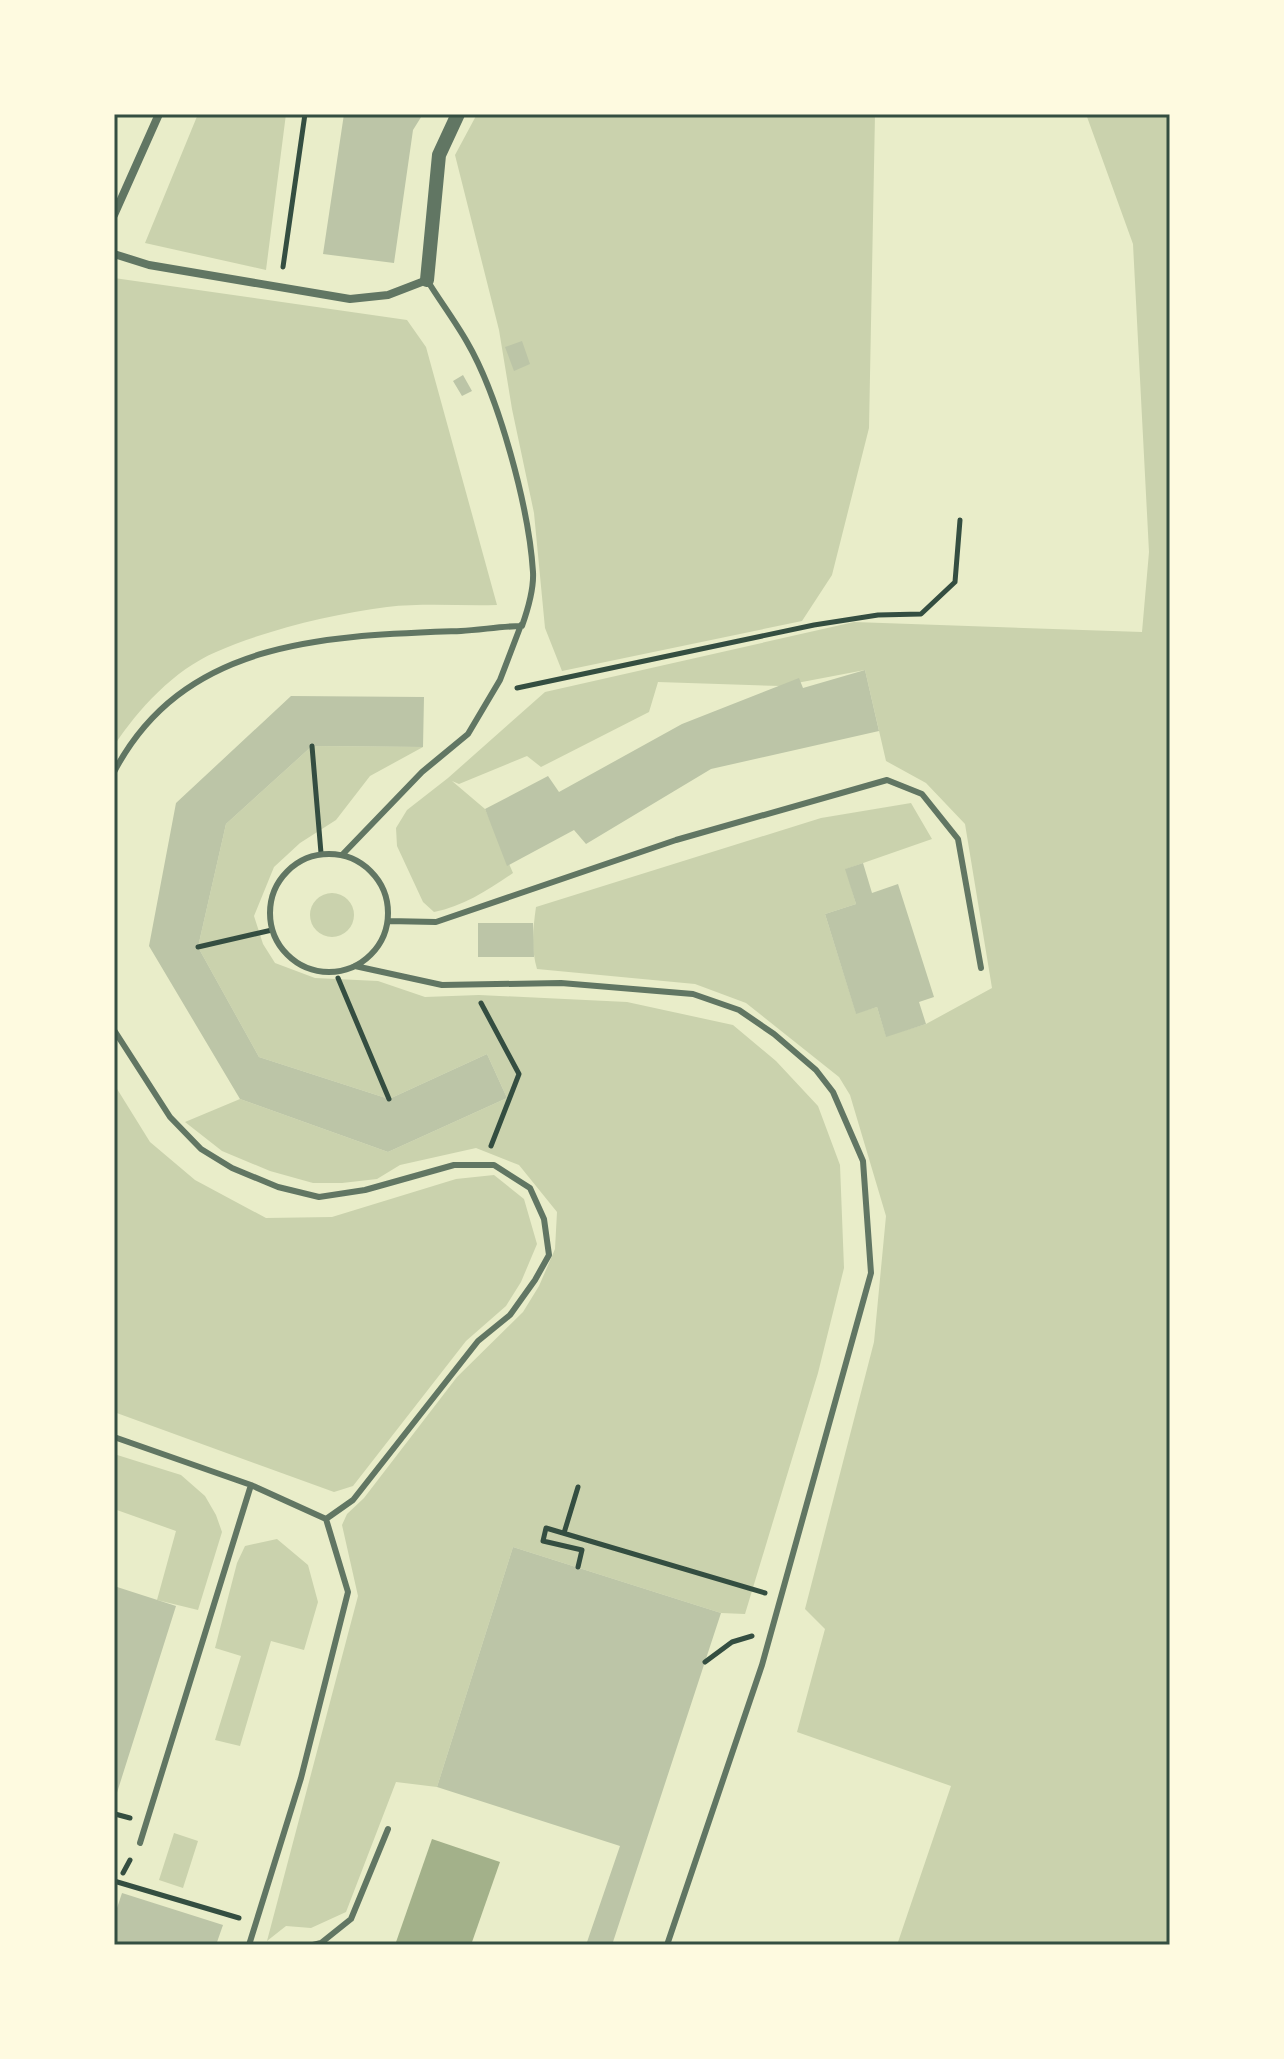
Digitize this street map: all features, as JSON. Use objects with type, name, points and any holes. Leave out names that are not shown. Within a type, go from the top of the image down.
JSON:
[{"type":"street","points":[[114,215],[159,114]]},
{"type":"street","points":[[114,254],[149,265],[350,299],[388,295],[427,280],[439,155],[458,114]]},
{"type":"lane","points":[[342,855],[422,772],[468,734],[492,694],[528,610],[533,575],[513,466],[489,391],[467,342],[427,280]]},
{"type":"lane","points":[[114,772],[130,742],[161,709],[210,673],[254,655],[343,637],[521,625]]},
{"type":"lane","points":[[388,921],[436,922],[676,840],[887,780],[922,794],[958,839],[981,968]]},
{"type":"lane","points":[[322,855],[342,855],[372,872],[382,887],[388,921],[382,939],[371,955],[355,966],[335,972],[315,971],[296,963],[282,949],[272,930],[270,910],[274,890],[285,873],[302,861],[322,855]]},
{"type":"lane","points":[[355,966],[442,985],[561,983],[693,994],[739,1010],[774,1034],[816,1070],[833,1092],[863,1161],[871,1273],[772,1630],[667,1945]]},
{"type":"lane","points":[[114,1030],[170,1117],[201,1149],[232,1168],[278,1187],[319,1197],[365,1190],[454,1165],[494,1165],[530,1188],[544,1219],[549,1255],[510,1315],[478,1341],[353,1500],[326,1519]]},
{"type":"lane","points":[[114,1437],[251,1485],[326,1519],[348,1592],[301,1778],[249,1945]]},
{"type":"lane","points":[[140,1843],[251,1485]]},
{"type":"lane","points":[[313,1945],[321,1943],[351,1919],[388,1829]]},
{"type":"path","points":[[280,287],[305,114]]},
{"type":"path","points":[[492,694],[814,625],[878,615],[921,614],[955,582],[960,520]]},
{"type":"path","points":[[312,746],[322,855]]},
{"type":"path","points":[[198,947],[272,930]]},
{"type":"path","points":[[335,972],[389,1099]]},
{"type":"path","points":[[471,984],[519,1074],[483,1165]]},
{"type":"path","points":[[564,1533],[578,1487]]},
{"type":"path","points":[[578,1567],[582,1550],[543,1541],[546,1528],[781,1597]]},
{"type":"path","points":[[705,1662],[732,1642],[772,1630]]},
{"type":"path","points":[[114,1881],[256,1923]]},
{"type":"shaded area","points":[[198,114],[286,114],[266,270],[145,243]]},
{"type":"shaded area","points":[[477,114],[875,114],[869,428],[832,575],[802,621],[562,671],[545,628],[534,513],[499,330],[455,155]]},
{"type":"shaded area","points":[[1086,114],[1170,114],[1170,1945],[897,1945],[951,1786],[797,1732],[825,1629],[805,1609],[874,1342],[886,1216],[850,1095],[839,1077],[746,1003],[695,984],[537,969],[533,931],[536,907],[821,818],[911,803],[932,839],[846,869],[856,904],[825,914],[856,1013],[877,1007],[886,1036],[926,1024],[992,988],[965,824],[926,783],[886,761],[865,670],[781,686],[658,682],[649,712],[541,767],[527,756],[459,784],[452,781],[485,809],[513,873],[455,906],[434,912],[423,902],[397,846],[396,828],[407,810],[545,692],[854,622],[1142,632],[1149,552],[1133,244]]},
{"type":"shaded area","points":[[114,278],[407,320],[426,347],[497,605],[414,605],[366,610],[300,624],[235,644],[201,660],[172,680],[134,718],[114,746]]},
{"type":"shaded area","points":[[312,746],[423,747],[370,776],[336,820],[300,843],[274,867],[254,916],[263,944],[275,963],[315,978],[378,981],[425,997],[479,995],[627,1002],[733,1025],[776,1061],[818,1106],[840,1165],[844,1268],[818,1373],[745,1614],[721,1613],[513,1547],[437,1787],[396,1782],[346,1912],[311,1928],[286,1926],[267,1941],[358,1596],[342,1525],[347,1514],[364,1498],[457,1377],[523,1312],[539,1286],[555,1249],[557,1212],[519,1165],[476,1148],[400,1165],[377,1179],[313,1183],[270,1171],[222,1151],[185,1122],[240,1099],[388,1152],[507,1098],[487,1054],[389,1099],[259,1057],[198,947],[226,824]]},
{"type":"shaded area","points":[[332,893],[348,899],[354,915],[348,931],[332,937],[316,931],[310,915],[316,899]]},
{"type":"shaded area","points":[[114,1084],[150,1142],[195,1180],[266,1218],[332,1217],[456,1179],[494,1175],[524,1199],[537,1244],[521,1282],[506,1306],[466,1341],[353,1486],[334,1492],[114,1412]]},
{"type":"shaded area","points":[[114,1454],[181,1475],[205,1496],[216,1515],[222,1532],[198,1610],[157,1600],[176,1531],[114,1509]]},
{"type":"shaded area","points":[[277,1539],[308,1565],[318,1602],[304,1650],[271,1641],[240,1746],[215,1740],[241,1656],[215,1648],[237,1563],[245,1546]]},
{"type":"shaded area","points":[[174,1833],[198,1841],[183,1888],[159,1880]]},
{"type":"shaded area","points":[[432,1839],[500,1862],[471,1945],[395,1945]]},
{"type":"building","points":[[344,114],[423,114],[413,130],[394,263],[323,254]]},
{"type":"building","points":[[522,341],[530,364],[514,371],[505,347]]},
{"type":"building","points":[[463,375],[472,391],[462,396],[453,381]]},
{"type":"building","points":[[865,670],[879,731],[711,769],[586,844],[574,830],[507,866],[485,809],[548,776],[559,792],[682,724],[799,678],[803,688]]},
{"type":"building","points":[[291,696],[424,697],[423,747],[312,746],[226,824],[198,947],[259,1057],[389,1099],[487,1054],[507,1098],[388,1152],[240,1099],[149,946],[176,803]]},
{"type":"building","points":[[863,863],[872,893],[898,884],[934,997],[919,1002],[926,1024],[886,1037],[877,1007],[856,1014],[825,914],[856,904],[845,869]]},
{"type":"building","points":[[478,923],[533,923],[534,957],[478,957]]},
{"type":"building","points":[[513,1547],[721,1613],[612,1945],[586,1945],[620,1846],[437,1787]]},
{"type":"building","points":[[114,1586],[176,1606],[115,1799],[114,1799]]},
{"type":"building","points":[[122,1893],[223,1925],[216,1945],[114,1945],[114,1917]]}]
